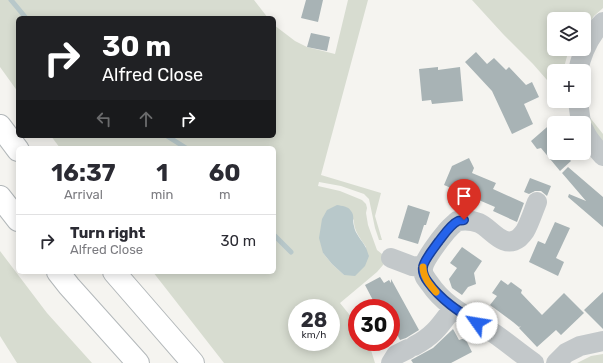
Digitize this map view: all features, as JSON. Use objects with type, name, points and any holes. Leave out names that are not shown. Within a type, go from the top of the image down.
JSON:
[{"type":"highway","points":[[0,126],[16,147]]},
{"type":"highway","points":[[0,197],[16,217]]},
{"type":"highway","points":[[60,274],[138,363]]},
{"type":"highway","points":[[116,274],[193,363]]},
{"type":"street","points":[[580,64],[586,44],[603,22]]},
{"type":"street","points":[[591,141],[603,156]]},
{"type":"street","points":[[534,363],[494,333],[453,308],[431,287],[423,273],[423,267],[426,260],[447,231],[457,221],[478,222],[504,241],[510,242],[516,240],[525,231],[537,202]]},
{"type":"street","points":[[390,258],[412,266],[423,267]]},
{"type":"street","points":[[391,363],[396,355],[423,342],[433,334],[453,308]]},
{"type":"street","points":[[556,363],[566,353],[580,346],[603,341]]},
{"type":"shaded area","points":[[0,0],[254,0],[266,16],[16,16],[16,89],[0,67]]},
{"type":"shaded area","points":[[348,0],[368,0],[321,175],[381,193],[375,216],[382,240],[379,240],[375,228],[369,199],[364,194],[341,186],[319,182],[318,186],[340,191],[362,200],[366,204],[368,225],[377,250],[387,258],[377,272],[340,303],[348,313],[348,351],[371,351],[375,363],[224,363],[155,274],[276,274],[276,146],[58,146],[52,138],[276,138],[276,27],[295,41],[307,47],[335,54]],"holes":[[[354,219],[356,230],[366,247],[344,275],[323,253]]]},
{"type":"shaded area","points":[[472,0],[603,0],[603,8],[591,21],[591,12],[547,12],[547,56],[567,56],[565,64],[547,64],[547,80]]},
{"type":"shaded area","points":[[591,119],[603,134],[603,143],[592,127]]},
{"type":"shaded area","points":[[337,205],[350,209],[357,234],[369,256],[365,266],[355,276],[344,275],[332,264],[323,253],[319,238],[322,219],[327,210]]},
{"type":"shaded area","points":[[0,251],[47,313],[92,363],[17,363],[0,336]]},
{"type":"shaded area","points":[[603,354],[603,363],[577,363],[591,356]]},
{"type":"building","points":[[306,0],[323,0],[318,22],[301,18]]},
{"type":"building","points":[[311,33],[330,37],[327,51],[307,47]]},
{"type":"building","points":[[476,52],[487,64],[494,58],[506,70],[509,67],[526,85],[532,82],[539,97],[524,104],[533,124],[512,134],[492,91],[465,62]]},
{"type":"building","points":[[438,67],[438,70],[460,67],[463,101],[432,104],[431,100],[422,101],[419,69]]},
{"type":"building","points":[[547,127],[547,155],[541,148],[537,149],[531,141]]},
{"type":"building","points":[[469,158],[474,168],[472,173],[496,183],[493,189],[524,203],[517,222],[493,211],[495,207],[444,185],[452,166]]},
{"type":"building","points":[[551,160],[570,160],[571,161],[560,171]]},
{"type":"building","points":[[568,167],[603,197],[603,227],[568,197],[569,194],[586,201],[562,173]]},
{"type":"building","points":[[530,178],[551,186],[547,196],[541,191],[535,191],[529,194],[524,192]]},
{"type":"building","points":[[408,205],[430,212],[418,244],[398,238]]},
{"type":"building","points":[[555,222],[570,228],[556,258],[564,262],[558,276],[529,262],[538,241],[545,244]]},
{"type":"building","points":[[462,247],[482,261],[474,273],[476,284],[468,287],[462,295],[452,288],[449,279],[457,268],[450,263]]},
{"type":"building","points":[[380,277],[384,283],[389,280],[391,283],[391,279],[419,330],[400,340],[400,299],[372,299],[365,285]]},
{"type":"building","points":[[501,280],[508,285],[511,282],[522,290],[521,293],[542,315],[564,293],[584,313],[561,335],[556,330],[537,347],[519,328],[521,326],[519,327],[490,305],[497,296],[492,293]]},
{"type":"building","points":[[603,292],[603,329],[584,310]]},
{"type":"building","points":[[453,329],[459,340],[465,338],[472,352],[451,363],[413,363],[411,360],[433,348]]},
{"type":"waterway","points":[[11,0],[24,16]]},
{"type":"waterway","points":[[170,138],[183,146]]},
{"type":"waterway","points":[[276,237],[291,252]]},
{"type":"slow traffic","points":[[423,267],[423,273],[426,280],[436,292]]},
{"type":"route","points":[[464,220],[457,221],[447,231],[426,260],[423,267],[423,273],[426,280],[438,295],[453,308],[477,323]]}]
